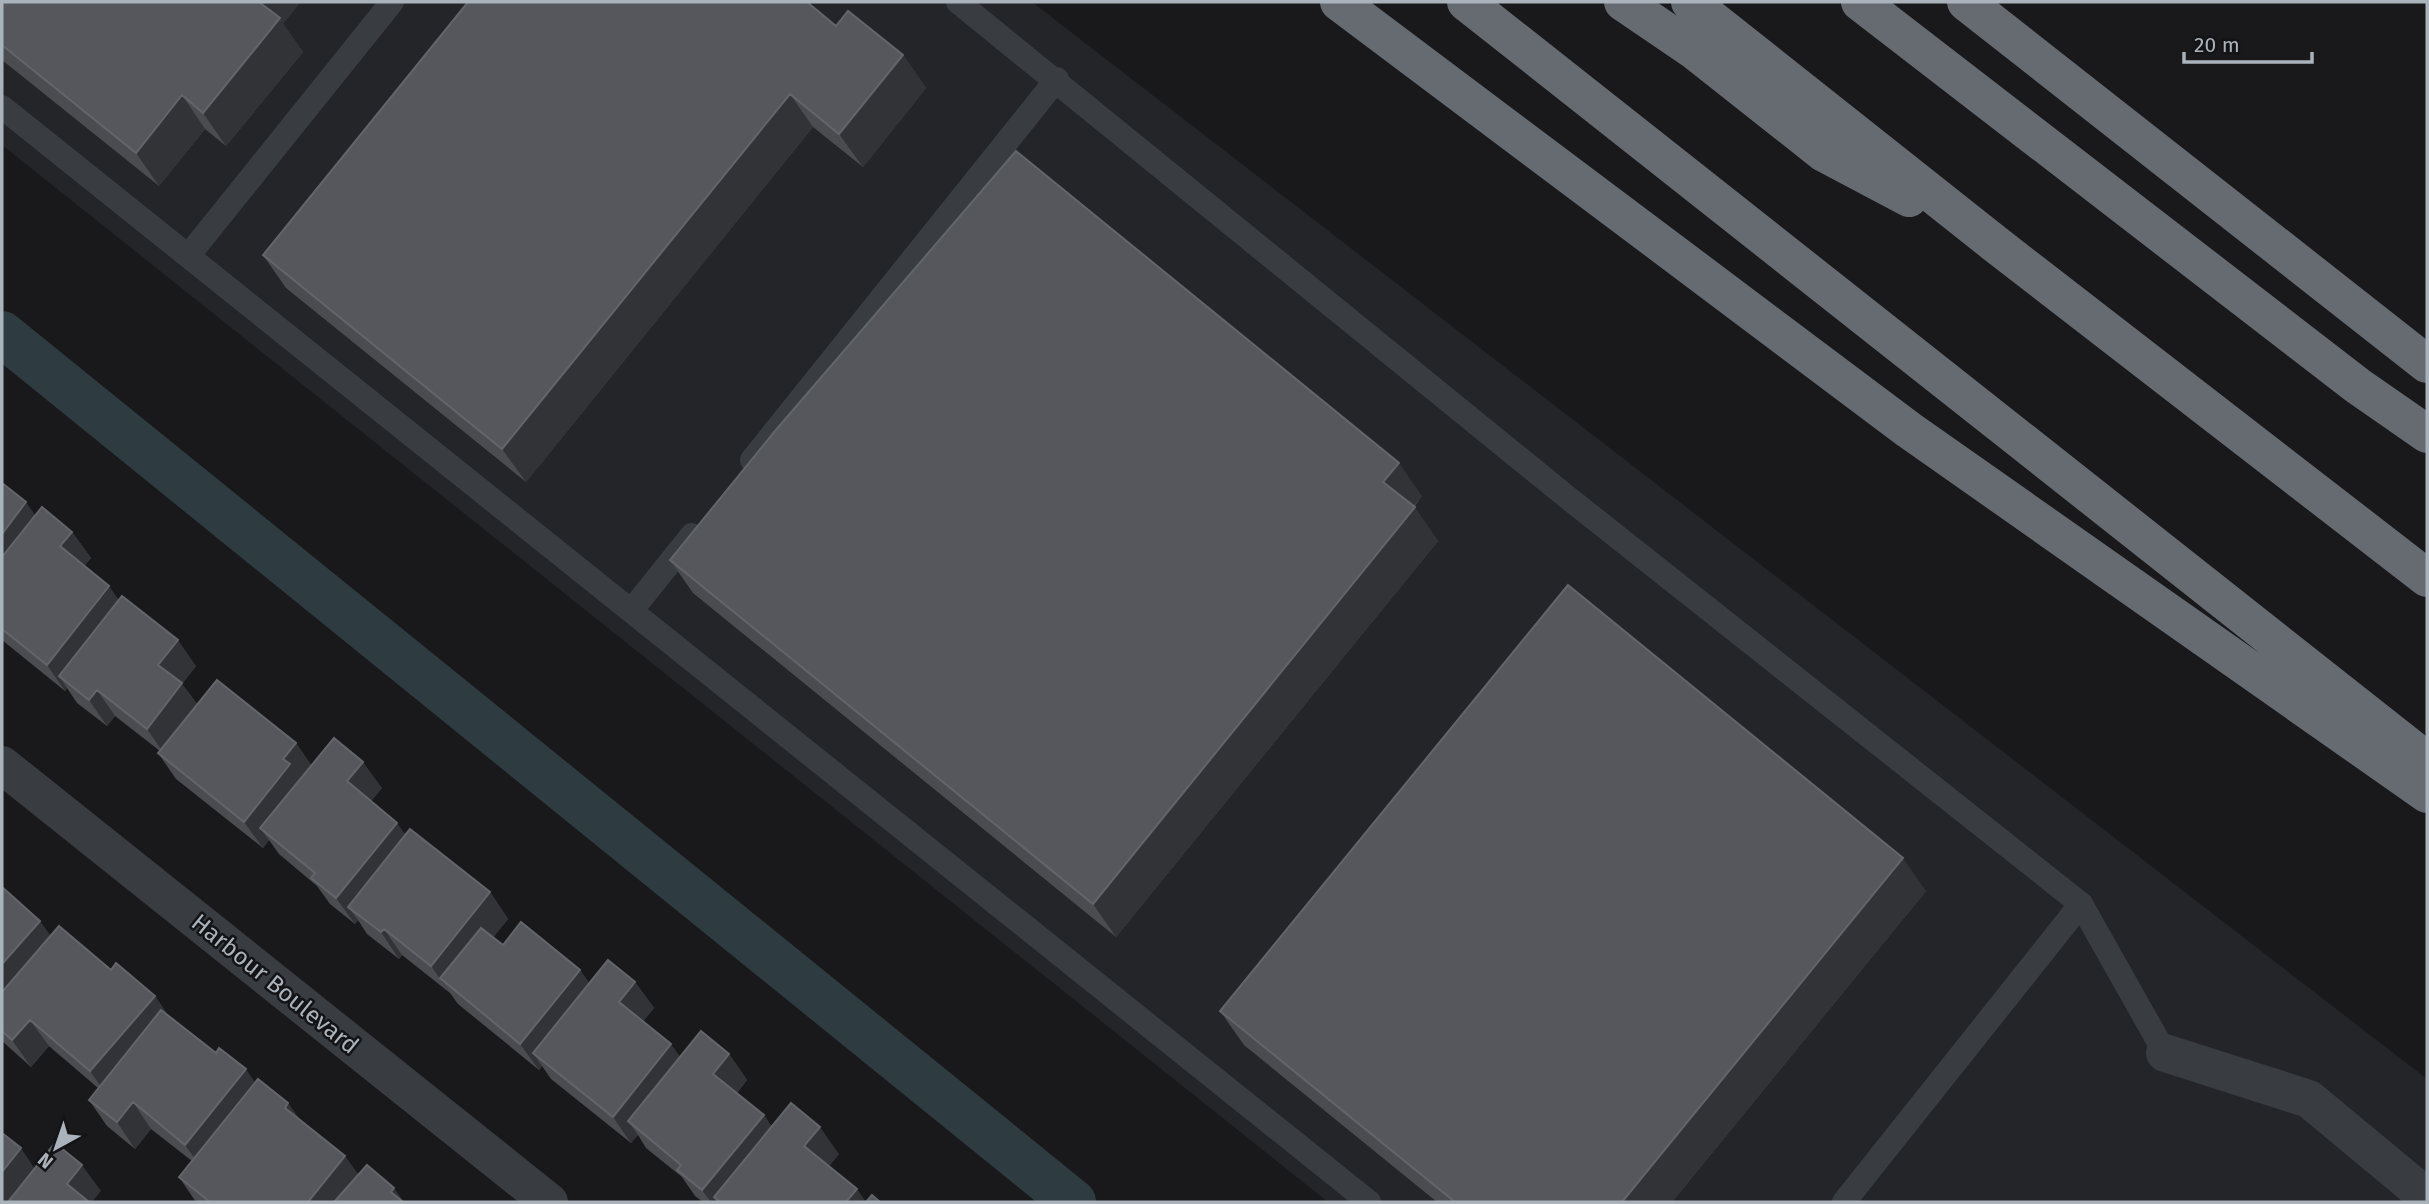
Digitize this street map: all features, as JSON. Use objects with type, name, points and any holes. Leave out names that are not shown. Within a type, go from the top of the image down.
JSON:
[{"type":"highway","points":[[1339,2],[1909,430],[2427,794]]},
{"type":"highway","points":[[1466,2],[2427,761]]},
{"type":"highway","points":[[1623,2],[1695,51],[1824,153],[1994,243]]},
{"type":"highway","points":[[1690,2],[1994,243],[2427,578]]},
{"type":"highway","points":[[1860,2],[2358,386],[2427,434]]},
{"type":"highway","points":[[1966,2],[2427,363]]},
{"type":"street","name":"Harbour Boulevard","points":[[2,765],[549,1202]]},
{"type":"street","points":[[2165,1053],[2309,1099],[2427,1196]]},
{"type":"lane","points":[[188,256],[391,2]]},
{"type":"lane","points":[[958,2],[1057,79],[1567,497],[2081,904],[2165,1053]]},
{"type":"lane","points":[[736,480],[1057,79]]},
{"type":"lane","points":[[2,107],[1369,1202]]},
{"type":"lane","points":[[631,611],[709,513]]},
{"type":"lane","points":[[1844,1202],[2081,904]]},
{"type":"shaded area","points":[[2,2],[1032,2],[2427,1079],[2427,1202],[1328,1202],[2,145]]},
{"type":"building","points":[[2,2],[259,2],[280,18],[203,113],[182,95],[136,153],[2,45]]},
{"type":"building","points":[[468,2],[807,2],[836,26],[848,11],[903,55],[839,134],[790,94],[502,449],[263,255]]},
{"type":"building","points":[[1016,151],[1399,463],[1383,482],[1415,507],[1093,904],[670,560],[775,431]]},
{"type":"building","points":[[2,483],[26,502],[2,534]]},
{"type":"building","points":[[42,507],[72,532],[60,546],[109,586],[47,665],[2,629],[2,557]]},
{"type":"building","points":[[1568,585],[1903,858],[1622,1202],[1455,1202],[1220,1011]]},
{"type":"building","points":[[122,596],[178,640],[158,665],[182,683],[147,729],[97,690],[89,700],[59,676]]},
{"type":"building","points":[[217,680],[296,743],[283,759],[290,764],[244,822],[158,753]]},
{"type":"building","points":[[334,738],[363,762],[347,781],[397,823],[336,898],[311,878],[315,873],[260,828]]},
{"type":"building","points":[[410,829],[490,892],[431,966],[384,929],[381,932],[348,907]]},
{"type":"building","points":[[2,887],[40,921],[2,964]]},
{"type":"building","points":[[521,922],[580,970],[520,1044],[440,978],[481,928],[503,945]]},
{"type":"building","points":[[59,926],[111,970],[116,963],[155,996],[90,1071],[30,1020],[12,1040],[2,1031],[2,992]]},
{"type":"building","points":[[608,960],[635,982],[619,1002],[671,1044],[613,1117],[533,1053]]},
{"type":"building","points":[[161,1010],[216,1053],[219,1048],[246,1069],[185,1145],[133,1102],[117,1122],[89,1100]]},
{"type":"building","points":[[701,1031],[729,1054],[713,1074],[764,1115],[702,1190],[677,1170],[681,1165],[628,1121]]},
{"type":"building","points":[[258,1079],[288,1103],[285,1108],[345,1156],[308,1202],[210,1202],[179,1177]]},
{"type":"building","points":[[791,1103],[820,1127],[804,1146],[857,1189],[846,1202],[720,1202],[714,1197]]},
{"type":"building","points":[[2,1133],[21,1148],[2,1172]]},
{"type":"building","points":[[55,1143],[82,1165],[67,1184],[89,1202],[8,1202]]},
{"type":"building","points":[[367,1165],[394,1188],[391,1192],[403,1202],[334,1202]]},
{"type":"building","points":[[872,1195],[880,1202],[866,1202]]},
{"type":"waterway","points":[[2,334],[1073,1202]]}]
